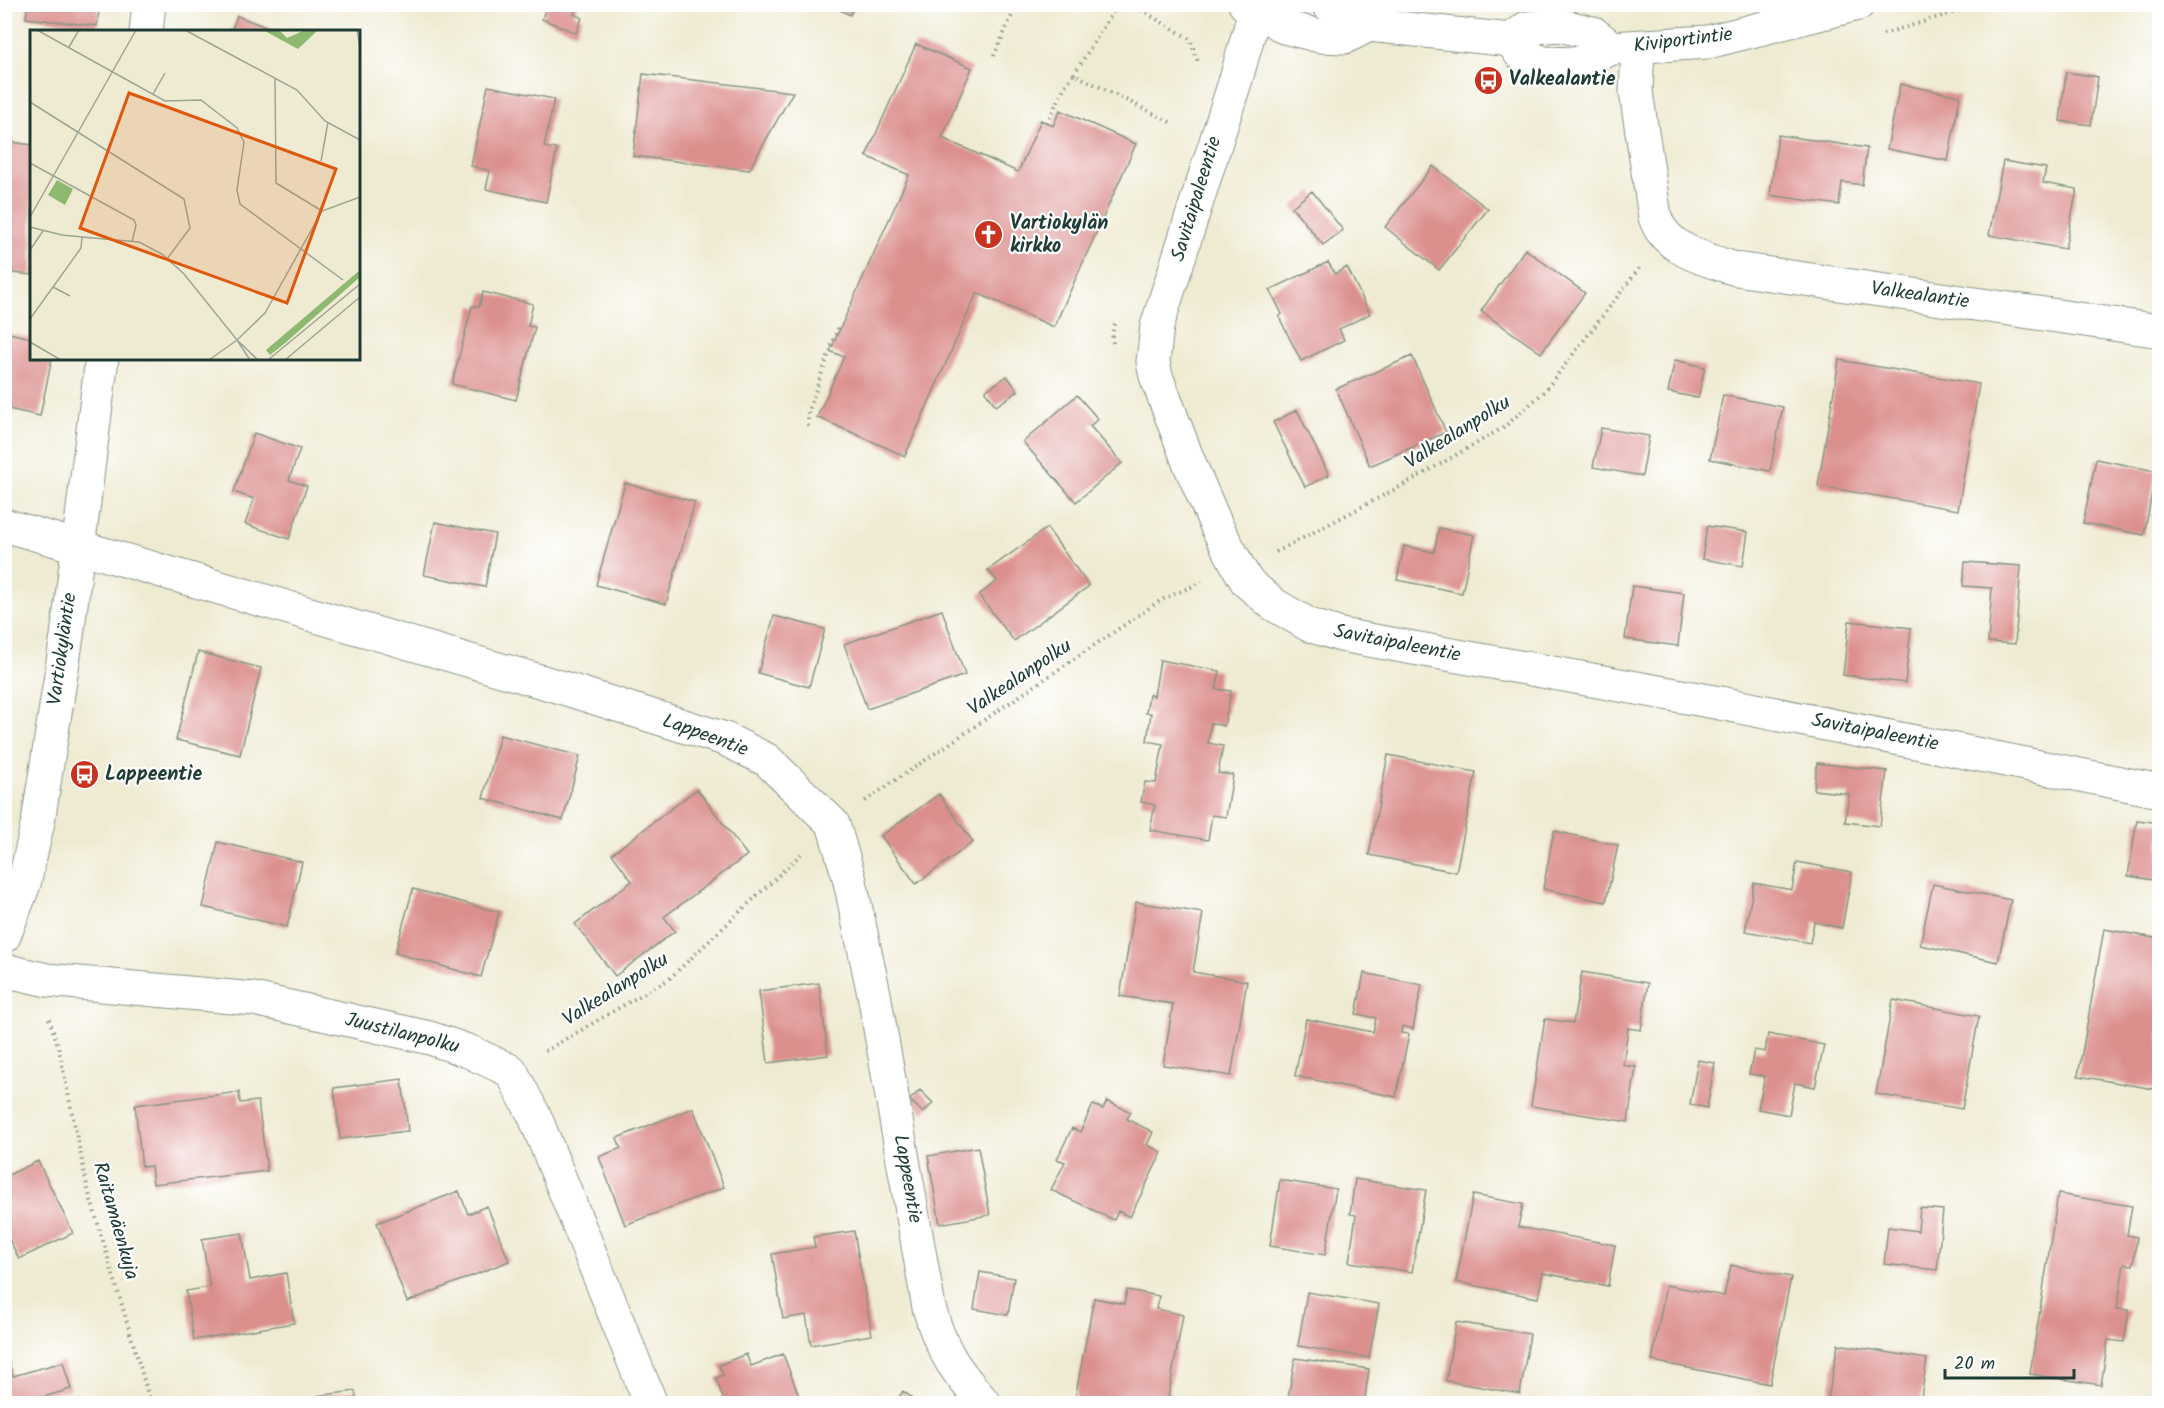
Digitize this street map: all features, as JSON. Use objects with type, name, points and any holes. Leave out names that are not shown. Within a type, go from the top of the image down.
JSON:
[{"type":"street","points":[[146,30],[149,4]]},
{"type":"street","name":"Kiviportintie","points":[[1328,4],[1345,8],[1369,25],[1511,40],[1527,28],[1559,25],[1593,33],[1625,48],[1708,42],[1858,4]]},
{"type":"street","name":"Kiviportintie","points":[[1255,5],[1284,27],[1320,36],[1345,37],[1369,25]]},
{"type":"street","name":"Savitaipaleentie","points":[[1255,5],[1236,79],[1157,326],[1153,362],[1188,460],[1217,527],[1247,582],[1273,604],[1309,625],[1341,635],[1720,703],[2160,791]]},
{"type":"street","name":"Valkealantie","points":[[1625,48],[1636,92],[1655,217],[1668,237],[1699,257],[1736,269],[2160,331]]},
{"type":"street","name":"Vartiokyläntie","points":[[4,936],[24,884],[38,822],[67,636],[102,360]]},
{"type":"street","name":"Lappeentie","points":[[4,525],[560,687],[725,739],[767,760],[833,824],[849,876],[874,994],[929,1308],[939,1343],[958,1373],[984,1404]]},
{"type":"street","name":"Juustilanpolku","points":[[4,970],[47,980],[254,999],[430,1038],[468,1050],[511,1071]]},
{"type":"street","points":[[511,1071],[535,1117],[651,1404]]},
{"type":"path","points":[[994,56],[1017,4]]},
{"type":"path","points":[[1047,123],[1065,86],[1118,4]]},
{"type":"path","points":[[1131,4],[1190,39]]},
{"type":"path","points":[[1074,74],[1170,122]]},
{"type":"path","name":"Valkealanpolku","points":[[1240,570],[1407,483],[1503,428],[1544,392],[1612,300],[1668,237]]},
{"type":"path","points":[[808,426],[808,412],[838,325]]},
{"type":"path","name":"Valkealanpolku","points":[[862,803],[1161,600],[1208,580]]},
{"type":"path","name":"Valkealanpolku","points":[[511,1071],[669,979],[833,824]]},
{"type":"path","name":"Raitamäenkuja","points":[[47,1013],[58,1045],[88,1190],[151,1404]]},
{"type":"building","points":[[28,4],[100,4],[97,26],[26,18]]},
{"type":"building","points":[[547,4],[578,4],[574,14],[582,18],[576,33],[542,19]]},
{"type":"building","points":[[828,4],[855,4],[850,15]]},
{"type":"building","points":[[237,16],[274,30],[232,30]]},
{"type":"building","name":"Vartiokylän kirkko","points":[[916,44],[972,68],[942,138],[1018,172],[1041,120],[1053,126],[1060,110],[1136,144],[1054,327],[977,293],[905,456],[817,417],[844,357],[830,351],[909,175],[866,156]]},
{"type":"building","points":[[2066,72],[2098,77],[2091,125],[2060,121]]},
{"type":"building","points":[[643,74],[793,92],[749,170],[633,156]]},
{"type":"building","points":[[1900,84],[1960,96],[1948,161],[1887,149]]},
{"type":"building","points":[[488,86],[554,99],[544,147],[557,149],[546,202],[486,189],[490,171],[471,166]]},
{"type":"building","points":[[1778,135],[1867,148],[1862,185],[1842,182],[1839,205],[1770,195]]},
{"type":"building","points":[[4,141],[30,145],[30,275],[4,272]]},
{"type":"building","points":[[2003,161],[2046,168],[2043,183],[2077,189],[2065,249],[1989,235]]},
{"type":"building","points":[[1433,166],[1488,209],[1439,270],[1385,227]]},
{"type":"building","points":[[1312,191],[1343,230],[1323,245],[1292,207]]},
{"type":"building","points":[[1525,249],[1585,293],[1541,353],[1481,311]]},
{"type":"building","points":[[1328,262],[1335,274],[1347,267],[1370,314],[1339,329],[1344,340],[1301,361],[1279,317],[1282,314],[1270,290]]},
{"type":"building","points":[[483,292],[533,304],[528,326],[535,327],[516,400],[452,384],[472,306],[479,307]]},
{"type":"building","points":[[4,332],[30,338],[30,360],[52,360],[40,416],[4,408]]},
{"type":"building","points":[[1412,356],[1446,432],[1370,466],[1336,389]]},
{"type":"building","points":[[1675,360],[1705,367],[1698,398],[1668,392]]},
{"type":"building","points":[[1839,360],[1979,384],[1958,510],[1818,486]]},
{"type":"building","points":[[1007,376],[1018,391],[996,406],[985,391]]},
{"type":"building","points":[[1077,395],[1098,419],[1090,426],[1122,463],[1076,502],[1023,442]]},
{"type":"building","points":[[1723,395],[1783,407],[1770,471],[1710,459]]},
{"type":"building","points":[[1297,410],[1329,475],[1305,487],[1273,422]]},
{"type":"building","points":[[1601,428],[1649,436],[1642,476],[1593,467]]},
{"type":"building","points":[[254,433],[300,449],[289,480],[307,486],[289,539],[245,524],[254,499],[234,492]]},
{"type":"building","points":[[2096,459],[2156,471],[2144,535],[2083,523]]},
{"type":"building","points":[[625,483],[695,502],[666,604],[596,585]]},
{"type":"building","points":[[435,522],[495,534],[485,587],[424,575]]},
{"type":"building","points":[[1707,526],[1748,532],[1743,566],[1702,559]]},
{"type":"building","points":[[1047,528],[1089,586],[1014,641],[979,595],[997,581],[988,570]]},
{"type":"building","points":[[1439,528],[1474,535],[1462,593],[1397,580],[1404,546],[1434,552]]},
{"type":"building","points":[[1965,562],[2021,566],[2015,644],[1988,642],[1992,588],[1963,586]]},
{"type":"building","points":[[1632,586],[1684,593],[1678,646],[1625,639]]},
{"type":"building","points":[[942,610],[965,675],[867,709],[844,644]]},
{"type":"building","points":[[774,616],[825,629],[809,687],[758,673]]},
{"type":"building","points":[[1849,621],[1911,628],[1905,683],[1843,675]]},
{"type":"building","points":[[198,652],[261,668],[240,755],[176,740]]},
{"type":"building","points":[[1160,660],[1220,671],[1216,689],[1231,691],[1224,726],[1211,723],[1208,743],[1223,746],[1218,773],[1233,775],[1226,817],[1212,815],[1208,840],[1150,830],[1155,805],[1141,802],[1145,782],[1156,783],[1163,744],[1147,741],[1151,713],[1146,713],[1149,695],[1154,696]]},
{"type":"building","points":[[500,735],[580,756],[563,820],[483,798]]},
{"type":"building","points":[[1388,755],[1476,772],[1456,872],[1369,855]]},
{"type":"building","points":[[1817,763],[1887,771],[1880,826],[1845,822],[1849,794],[1814,790]]},
{"type":"building","points":[[697,789],[747,855],[664,917],[675,931],[615,976],[575,924],[632,881],[612,854]]},
{"type":"building","points":[[939,794],[973,842],[916,884],[881,836]]},
{"type":"building","points":[[2137,820],[2160,823],[2160,881],[2128,876]]},
{"type":"building","points":[[1554,831],[1618,845],[1606,902],[1543,889]]},
{"type":"building","points":[[218,842],[302,862],[287,927],[203,907]]},
{"type":"building","points":[[1797,862],[1852,872],[1842,928],[1814,922],[1810,943],[1745,931],[1754,883],[1792,890]]},
{"type":"building","points":[[1933,884],[2011,900],[1998,962],[1920,945]]},
{"type":"building","points":[[413,889],[499,912],[481,977],[395,953]]},
{"type":"building","points":[[1136,902],[1203,913],[1193,972],[1247,981],[1231,1076],[1163,1065],[1173,1004],[1120,996]]},
{"type":"building","points":[[2104,929],[2160,939],[2160,1090],[2078,1076]]},
{"type":"building","points":[[1582,972],[1648,983],[1641,1030],[1628,1028],[1623,1065],[1636,1067],[1628,1122],[1531,1106],[1545,1019],[1573,1023]]},
{"type":"building","points":[[1364,973],[1422,985],[1413,1029],[1402,1026],[1401,1033],[1409,1034],[1396,1097],[1295,1076],[1306,1019],[1373,1032],[1376,1018],[1356,1014]]},
{"type":"building","points":[[819,983],[828,1055],[768,1063],[759,991]]},
{"type":"building","points":[[1893,1000],[1979,1016],[1962,1109],[1876,1094]]},
{"type":"building","points":[[1768,1034],[1824,1045],[1815,1087],[1795,1083],[1789,1115],[1758,1109],[1765,1076],[1749,1074],[1754,1050],[1765,1052]]},
{"type":"building","points":[[1698,1060],[1715,1063],[1707,1108],[1690,1104]]},
{"type":"building","points":[[402,1079],[408,1131],[340,1139],[334,1088]]},
{"type":"building","points":[[920,1090],[933,1103],[923,1113],[910,1100]]},
{"type":"building","points":[[239,1092],[240,1103],[258,1101],[267,1171],[153,1184],[151,1166],[142,1167],[135,1105]]},
{"type":"building","points":[[1107,1101],[1131,1112],[1127,1119],[1153,1132],[1147,1145],[1162,1152],[1130,1217],[1118,1211],[1114,1220],[1051,1190],[1065,1162],[1057,1159],[1072,1128],[1080,1132],[1093,1105],[1103,1109]]},
{"type":"building","points":[[693,1108],[724,1187],[625,1225],[599,1157],[621,1148],[617,1138]]},
{"type":"building","points":[[978,1147],[990,1215],[940,1224],[928,1156]]},
{"type":"building","points":[[38,1161],[73,1233],[19,1259],[4,1229],[4,1177]]},
{"type":"building","points":[[1355,1179],[1426,1190],[1412,1272],[1349,1262],[1356,1215],[1350,1214]]},
{"type":"building","points":[[1280,1180],[1336,1189],[1325,1255],[1270,1246]]},
{"type":"building","points":[[459,1191],[468,1214],[487,1206],[509,1261],[407,1302],[377,1223]]},
{"type":"building","points":[[2058,1194],[2132,1206],[2127,1235],[2137,1237],[2133,1265],[2124,1264],[2117,1309],[2129,1310],[2124,1342],[2108,1340],[2101,1385],[2030,1374]]},
{"type":"building","points":[[1473,1195],[1523,1204],[1518,1227],[1615,1245],[1608,1286],[1543,1273],[1538,1298],[1456,1282]]},
{"type":"building","points":[[1920,1208],[1943,1210],[1937,1270],[1884,1264],[1888,1227],[1918,1231]]},
{"type":"building","points":[[854,1231],[872,1335],[811,1345],[806,1315],[783,1319],[772,1254],[815,1247],[813,1237]]},
{"type":"building","points":[[242,1233],[250,1280],[286,1273],[294,1323],[194,1340],[186,1291],[210,1287],[202,1239]]},
{"type":"building","points":[[1731,1265],[1791,1277],[1770,1384],[1652,1361],[1666,1285],[1724,1296]]},
{"type":"building","points":[[980,1272],[1014,1278],[1008,1315],[974,1309]]},
{"type":"building","points":[[1127,1290],[1159,1296],[1156,1309],[1183,1315],[1167,1404],[1074,1404],[1094,1298],[1124,1304]]},
{"type":"building","points":[[1307,1292],[1379,1304],[1369,1358],[1298,1346]]},
{"type":"building","points":[[1456,1322],[1530,1334],[1520,1394],[1446,1381]]},
{"type":"building","points":[[1838,1344],[1927,1359],[1920,1404],[1827,1404]]},
{"type":"building","points":[[5,1349],[13,1376],[63,1362],[71,1389],[19,1404],[4,1404]]},
{"type":"building","points":[[746,1354],[751,1366],[783,1354],[802,1404],[725,1404],[716,1378],[723,1375],[719,1365]]},
{"type":"building","points":[[1295,1358],[1369,1369],[1364,1404],[1287,1404]]},
{"type":"building","points":[[355,1391],[357,1404],[318,1404],[317,1396]]},
{"type":"building","points":[[903,1391],[911,1397],[906,1404],[897,1400]]},
{"type":"place","name":"Valkealantie","points":[[1488,80]]},
{"type":"place","name":"Vartiokylän kirkko","points":[[989,235]]},
{"type":"place","name":"Lappeentie","points":[[84,775]]}]
